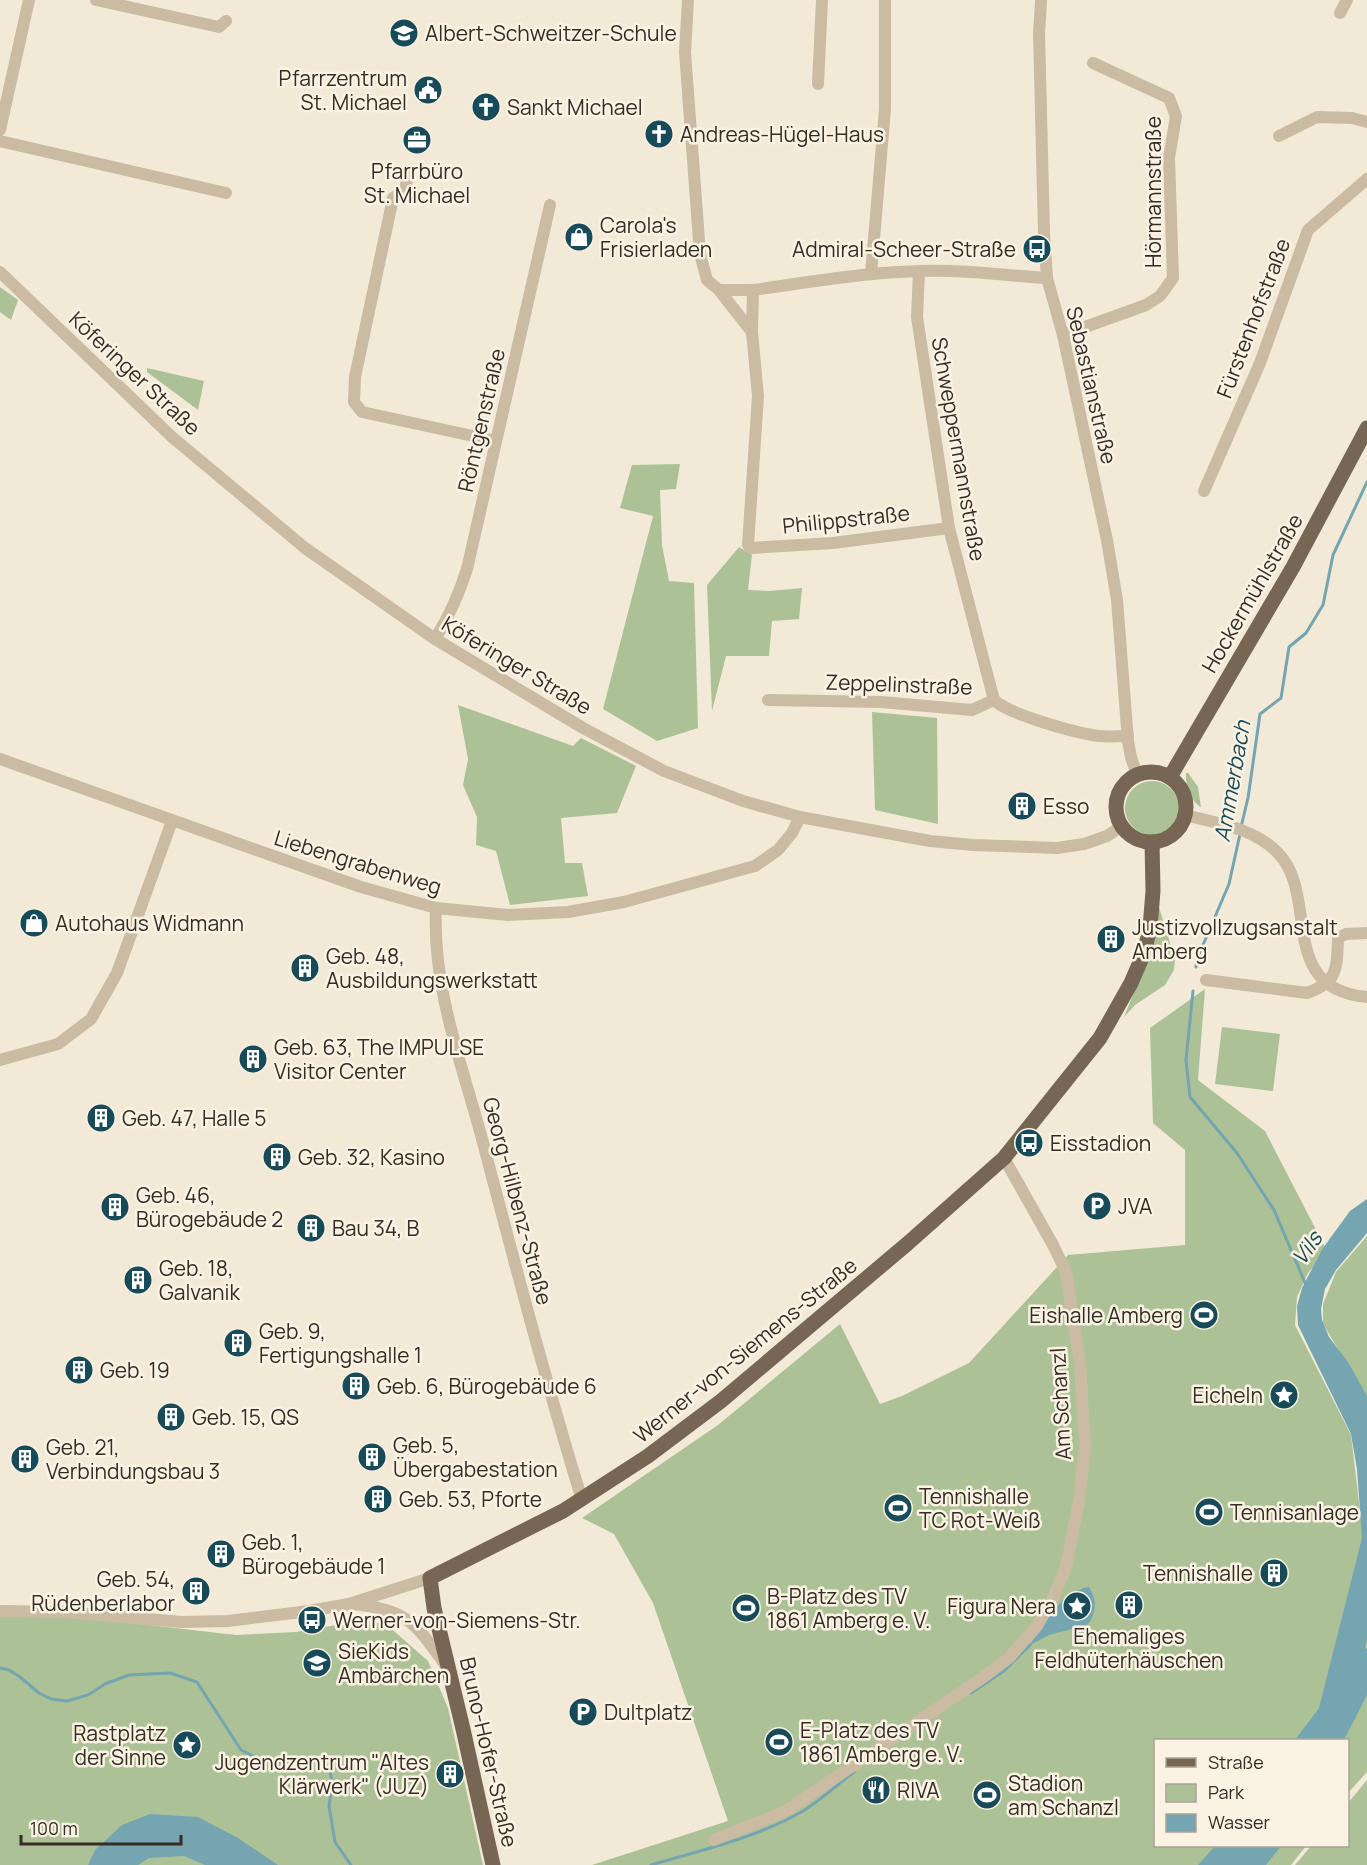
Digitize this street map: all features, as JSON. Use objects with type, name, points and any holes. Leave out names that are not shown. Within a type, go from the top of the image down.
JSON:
[{"type":"main road","name":"Hockermühlstraße","points":[[1170,777],[1293,567],[1367,428]]},
{"type":"main road","points":[[1149,772],[1161,773],[1170,777],[1182,789],[1185,798],[1185,815],[1180,826],[1163,840],[1152,842],[1131,836],[1122,826],[1116,808],[1121,788],[1128,780],[1149,772]]},
{"type":"main road","name":"Werner-von-Siemens-Straße","points":[[430,1578],[582,1500],[648,1456],[721,1401],[915,1237],[1004,1158],[1100,1038],[1131,983],[1144,953],[1150,928],[1153,891],[1152,842]]},
{"type":"main road","name":"Bruno-Hofer-Straße","points":[[430,1578],[434,1608],[493,1865]]},
{"type":"street","points":[[0,130],[29,0]]},
{"type":"street","points":[[96,0],[219,27],[226,21]]},
{"type":"street","points":[[688,0],[684,52],[700,254],[707,280],[752,332]]},
{"type":"street","points":[[818,84],[822,0]]},
{"type":"street","points":[[871,274],[885,109],[885,0]]},
{"type":"street","points":[[1340,13],[1347,0]]},
{"type":"street","name":"Sebastianstraße","points":[[1042,1],[1040,45],[1047,278],[1063,335],[1107,540],[1115,590],[1128,736],[1131,758],[1137,775]]},
{"type":"street","name":"Hörmannstraße","points":[[1063,335],[1146,305],[1160,296],[1173,278],[1169,158],[1176,116],[1169,98],[1093,63]]},
{"type":"street","points":[[1279,136],[1317,117],[1352,118],[1367,122]]},
{"type":"street","points":[[0,141],[226,193]]},
{"type":"street","points":[[408,175],[405,190],[393,198],[355,376],[354,402],[362,412],[496,441]]},
{"type":"street","name":"Fürstenhofstraße","points":[[1204,491],[1260,363],[1308,230],[1367,179]]},
{"type":"street","name":"Röntgenstraße","points":[[435,639],[459,593],[467,569],[550,205]]},
{"type":"street","points":[[718,290],[753,290],[871,274],[919,272],[950,271],[1047,278]]},
{"type":"street","name":"Köferinger Straße","points":[[0,272],[172,437],[304,548],[435,639],[583,728],[664,771],[743,801],[800,817],[930,842],[1057,848],[1084,844],[1107,836],[1122,826]]},
{"type":"street","name":"Schweppermannstraße","points":[[919,272],[917,317],[950,528],[994,700]]},
{"type":"street","points":[[752,332],[753,290]]},
{"type":"street","name":"Philippstraße","points":[[752,332],[758,396],[748,544],[750,548],[833,543],[950,528]]},
{"type":"street","name":"Zeppelinstraße","points":[[768,700],[881,702],[972,710],[994,700],[1011,712],[1077,732],[1099,736],[1128,736]]},
{"type":"street","name":"Liebengrabenweg","points":[[0,759],[361,886],[436,909],[508,915],[568,912],[624,902],[755,866],[778,850],[792,833],[800,817]]},
{"type":"street","points":[[1185,815],[1228,825],[1255,835],[1279,854],[1295,883],[1303,940],[1310,961],[1320,976],[1328,982],[1344,992],[1367,997]]},
{"type":"street","points":[[0,1060],[58,1044],[91,1019],[117,973],[172,821]]},
{"type":"street","name":"Georg-Hilbenz-Straße","points":[[436,909],[436,942],[449,1015],[535,1342],[582,1500]]},
{"type":"street","points":[[1206,980],[1307,993],[1322,988],[1333,977],[1337,964],[1338,938],[1346,934],[1367,933]]},
{"type":"street","name":"Am Schanzl","points":[[714,1840],[786,1811],[985,1676],[1010,1658],[1037,1626],[1053,1599],[1066,1567],[1079,1501],[1085,1446],[1080,1365],[1066,1272],[1004,1158]]},
{"type":"street","name":"Werner-von-Siemens-Straße","points":[[0,1611],[65,1612],[182,1622],[228,1621],[349,1604],[430,1578]]},
{"type":"street","points":[[349,1604],[387,1609],[408,1620],[415,1625],[450,1670]]},
{"type":"green space","points":[[0,287],[18,300],[11,320],[0,312]]},
{"type":"green space","points":[[147,368],[204,381],[198,410],[147,372]]},
{"type":"green space","points":[[680,464],[676,489],[660,490],[662,545],[669,581],[694,583],[698,728],[657,741],[603,709],[653,516],[620,508],[632,465]]},
{"type":"green space","points":[[739,547],[752,555],[748,590],[770,591],[802,588],[799,619],[772,621],[769,656],[726,656],[712,711],[707,585]]},
{"type":"green space","points":[[458,705],[573,746],[581,738],[636,766],[617,813],[561,818],[565,863],[582,863],[588,896],[510,905],[496,851],[476,845],[477,817],[463,785],[468,759]]},
{"type":"green space","points":[[872,712],[937,718],[938,824],[875,810]]},
{"type":"green space","points":[[1186,773],[1198,787],[1201,807],[1189,793]]},
{"type":"green space","points":[[1152,781],[1162,783],[1171,789],[1177,798],[1179,808],[1177,818],[1171,827],[1162,833],[1152,835],[1142,833],[1133,827],[1127,818],[1125,808],[1127,798],[1133,789],[1142,783]]},
{"type":"green space","points":[[1159,907],[1175,959],[1174,970],[1165,985],[1135,1005],[1124,1017],[1152,949]]},
{"type":"green space","points":[[1205,989],[1198,1080],[1265,1131],[1327,1251],[1308,1273],[1297,1297],[1295,1325],[1351,1435],[1363,1536],[1367,1639],[1367,1772],[1349,1792],[1349,1739],[1154,1739],[1154,1847],[1305,1847],[1291,1865],[592,1865],[728,1821],[653,1603],[614,1534],[582,1518],[718,1425],[840,1324],[880,1404],[902,1396],[969,1363],[1068,1255],[1185,1245],[1185,1150],[1153,1123],[1150,1028]]},
{"type":"green space","points":[[1222,1027],[1280,1034],[1273,1091],[1215,1084]]},
{"type":"green space","points":[[1367,1236],[1367,1397],[1323,1324],[1323,1304],[1336,1272]]},
{"type":"green space","points":[[62,1615],[236,1635],[296,1632],[365,1620],[387,1625],[428,1661],[448,1708],[483,1865],[0,1865],[0,1616]]},
{"type":"green space","points":[[1367,1780],[1367,1865],[1295,1865],[1310,1847],[1349,1847],[1349,1802]]},
{"type":"water","points":[[1367,1199],[1367,1233],[1336,1270],[1325,1289],[1321,1309],[1322,1320],[1329,1337],[1348,1362],[1367,1396],[1367,1640],[1365,1648],[1367,1649],[1367,1695],[1345,1739],[1296,1739],[1319,1708],[1362,1538],[1357,1469],[1351,1434],[1298,1325],[1297,1306],[1302,1288],[1323,1248],[1350,1211]]},
{"type":"water","points":[[1089,1587],[1095,1606],[1093,1616],[1087,1625],[1049,1635],[1030,1645],[1062,1601],[1079,1590]]},
{"type":"water","points":[[150,1814],[198,1817],[238,1838],[278,1865],[205,1865],[184,1856],[149,1858],[138,1865],[88,1865],[95,1850],[122,1825]]},
{"type":"water","points":[[1214,1847],[1280,1847],[1266,1865],[1198,1865]]},
{"type":"waterway","name":"Ammerbach","points":[[1241,827],[1248,798],[1260,714],[1281,698],[1289,647],[1306,633],[1323,605],[1333,555],[1367,482]]},
{"type":"waterway","name":"Ammerbach","points":[[1196,967],[1197,959],[1229,884],[1240,834]]},
{"type":"waterway","name":"Ammerbach","points":[[1193,991],[1186,1060],[1190,1097],[1237,1153],[1274,1210],[1306,1285]]},
{"type":"waterway","points":[[971,1693],[1004,1671],[1030,1645]]},
{"type":"waterway","points":[[0,1668],[9,1670],[39,1693],[51,1699],[67,1701],[88,1695],[105,1684],[129,1675],[170,1673],[197,1682],[241,1750],[271,1762],[284,1763],[312,1759],[323,1761],[330,1769],[332,1786],[329,1806],[335,1842],[351,1865]]},
{"type":"waterway","points":[[651,1865],[767,1829],[810,1807],[854,1772]]},
{"type":"place","name":"Albert-Schweitzer-Schule","points":[[404,33]]},
{"type":"place","name":"Pfarrzentrum St. Michael","points":[[428,90]]},
{"type":"place","name":"Sankt Michael","points":[[486,107]]},
{"type":"place","name":"Andreas-Hügel-Haus","points":[[659,134]]},
{"type":"place","name":"Pfarrbüro St. Michael","points":[[417,140]]},
{"type":"place","name":"Carola's Frisierladen","points":[[579,237]]},
{"type":"place","name":"Admiral-Scheer-Straße","points":[[1037,249]]},
{"type":"place","name":"Esso","points":[[1022,806]]},
{"type":"place","name":"Autohaus Widmann","points":[[34,923]]},
{"type":"place","name":"Justizvollzugsanstalt Amberg","points":[[1111,939]]},
{"type":"place","name":"Geb. 48, Ausbildungswerkstatt","points":[[305,968]]},
{"type":"place","name":"Geb. 63, The IMPULSE Visitor Center","points":[[253,1059]]},
{"type":"place","name":"Geb. 47, Halle 5","points":[[101,1118]]},
{"type":"place","name":"Eisstadion","points":[[1029,1143]]},
{"type":"place","name":"Geb. 32, Kasino","points":[[277,1157]]},
{"type":"place","name":"JVA","points":[[1097,1206]]},
{"type":"place","name":"Geb. 46, Bürogebäude 2","points":[[115,1207]]},
{"type":"place","name":"Bau 34, B","points":[[311,1228]]},
{"type":"place","name":"Geb. 18, Galvanik","points":[[138,1280]]},
{"type":"place","name":"Eishalle Amberg","points":[[1204,1315]]},
{"type":"place","name":"Geb. 9, Fertigungshalle 1","points":[[238,1343]]},
{"type":"place","name":"Geb. 19","points":[[79,1370]]},
{"type":"place","name":"Geb. 6, Bürogebäude 6","points":[[356,1386]]},
{"type":"place","name":"Eicheln","points":[[1284,1395]]},
{"type":"place","name":"Geb. 15, QS","points":[[171,1417]]},
{"type":"place","name":"Geb. 5, Übergabestation","points":[[372,1457]]},
{"type":"place","name":"Geb. 21, Verbindungsbau 3","points":[[25,1459]]},
{"type":"place","name":"Geb. 53, Pforte","points":[[378,1499]]},
{"type":"place","name":"Tennishalle TC Rot-Weiß","points":[[898,1508]]},
{"type":"place","name":"Tennisanlage","points":[[1209,1512]]},
{"type":"place","name":"Geb. 1, Bürogebäude 1","points":[[221,1554]]},
{"type":"place","name":"Tennishalle","points":[[1274,1573]]},
{"type":"place","name":"Geb. 54, Rüdenberlabor","points":[[196,1591]]},
{"type":"place","name":"Ehemaliges Feldhüterhäuschen","points":[[1129,1605]]},
{"type":"place","name":"Figura Nera","points":[[1077,1606]]},
{"type":"place","name":"B-Platz des TV 1861 Amberg e. V.","points":[[746,1608]]},
{"type":"place","name":"Werner-von-Siemens-Str.","points":[[312,1620]]},
{"type":"place","name":"SieKids Ambärchen","points":[[317,1663]]},
{"type":"place","name":"Dultplatz","points":[[583,1712]]},
{"type":"place","name":"E-Platz des TV 1861 Amberg e. V.","points":[[779,1742]]},
{"type":"place","name":"Rastplatz der Sinne","points":[[187,1745]]},
{"type":"place","name":"Jugendzentrum \"Altes Klärwerk\" (JUZ)","points":[[450,1774]]},
{"type":"place","name":"RIVA","points":[[876,1790]]},
{"type":"place","name":"Stadion am Schanzl","points":[[987,1795]]},
{"type":"water label","name":"Vils","points":[[1307,1248]]}]
